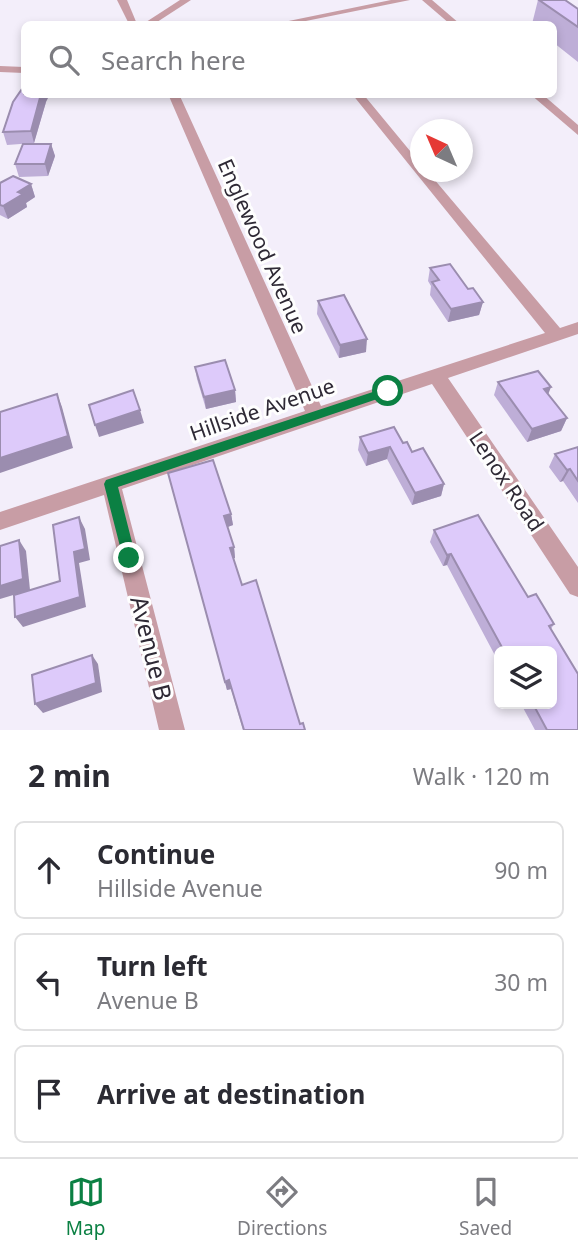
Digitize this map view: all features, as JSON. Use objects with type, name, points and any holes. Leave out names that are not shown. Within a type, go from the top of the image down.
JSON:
[{"type":"street","points":[[122,0],[132,21]]},
{"type":"street","points":[[153,21],[186,0]]},
{"type":"street","points":[[306,21],[405,0]]},
{"type":"street","points":[[427,0],[452,21]]},
{"type":"street","points":[[0,83],[4,69]]},
{"type":"street","name":"Englewood Avenue","points":[[175,98],[316,415]]},
{"type":"street","points":[[360,98],[410,158]]},
{"type":"street","points":[[540,98],[578,131]]},
{"type":"street","points":[[430,182],[556,335]]},
{"type":"street","name":"Hillside Avenue","points":[[0,521],[578,328]]},
{"type":"street","name":"Lenox Road","points":[[436,375],[578,586]]},
{"type":"street","name":"Avenue B","points":[[111,484],[172,730]]},
{"type":"building","points":[[539,0],[565,0],[578,9],[578,27]]},
{"type":"building","points":[[21,90],[21,98],[40,98],[31,131],[3,132],[13,102]]},
{"type":"building","points":[[23,144],[51,144],[45,164],[15,164]]},
{"type":"building","points":[[13,176],[31,184],[18,192],[23,194],[3,206],[0,205],[0,183]]},
{"type":"building","points":[[450,264],[468,289],[473,288],[483,302],[451,309],[432,282],[439,280],[430,268]]},
{"type":"building","points":[[344,295],[367,339],[340,345],[318,301]]},
{"type":"building","points":[[225,360],[235,390],[204,397],[195,367]]},
{"type":"building","points":[[538,371],[551,387],[544,389],[567,418],[532,429],[498,382]]},
{"type":"building","points":[[133,390],[140,410],[95,425],[89,405]]},
{"type":"building","points":[[57,394],[68,436],[0,458],[0,412]]},
{"type":"building","points":[[394,427],[412,452],[423,448],[444,484],[415,493],[390,447],[368,453],[360,437]]},
{"type":"building","points":[[578,447],[578,481],[555,454]]},
{"type":"building","points":[[213,460],[231,514],[224,516],[234,547],[230,548],[242,585],[256,580],[300,724],[303,723],[305,730],[244,730],[229,680],[225,682],[168,473]]},
{"type":"building","points":[[478,515],[528,597],[536,594],[554,624],[549,626],[578,674],[578,730],[547,730],[536,709],[557,709],[557,646],[501,646],[451,554],[447,555],[434,530]]},
{"type":"building","points":[[79,517],[85,549],[74,552],[80,597],[15,617],[14,595],[60,581],[53,525]]},
{"type":"building","points":[[19,540],[23,579],[0,586],[0,546]]},
{"type":"building","points":[[92,655],[96,683],[35,704],[32,675]]},
{"type":"route","points":[[129,558],[111,484],[388,391]]}]
